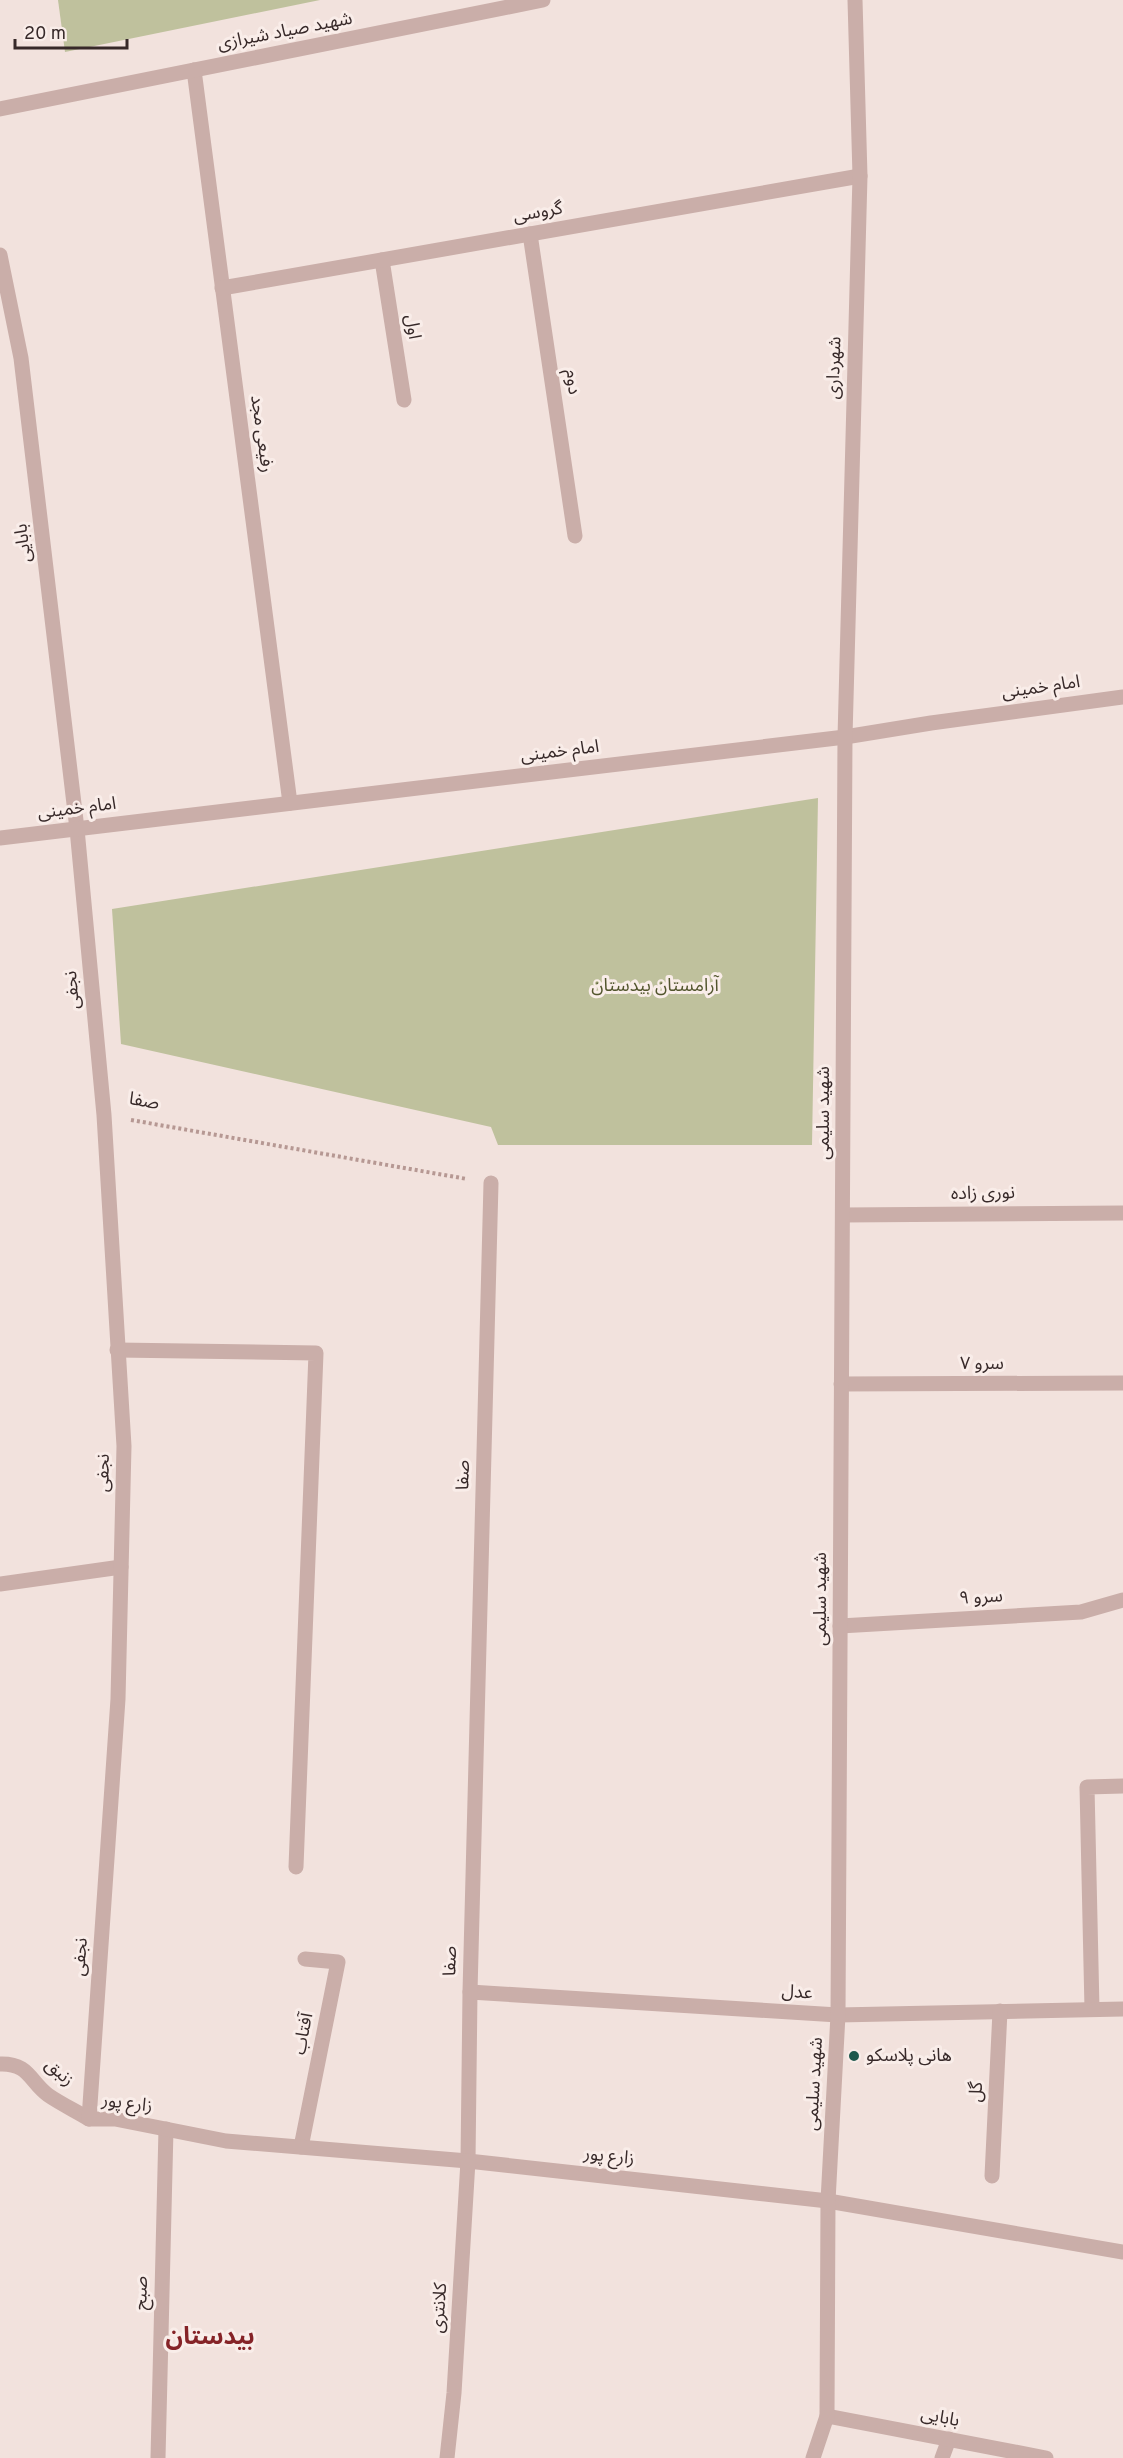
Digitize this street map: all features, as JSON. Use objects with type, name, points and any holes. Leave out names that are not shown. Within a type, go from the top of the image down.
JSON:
[{"type":"street","name":"شهید صیاد شیرازی","points":[[0,109],[543,0]]},
{"type":"street","name":"شهرداری","points":[[845,737],[860,176],[855,0]]},
{"type":"street","name":"رفیعی مجد","points":[[194,70],[290,803]]},
{"type":"street","name":"گروسی","points":[[222,288],[860,176]]},
{"type":"street","name":"دوم","points":[[530,234],[575,536]]},
{"type":"street","name":"بابایی","points":[[0,255],[21,358],[77,828]]},
{"type":"street","name":"اول","points":[[382,260],[404,400]]},
{"type":"street","name":"امام خمینی","points":[[0,838],[845,737],[1123,697]]},
{"type":"street","name":"شهید سلیمی","points":[[813,2458],[827,2416],[828,2201],[838,2015],[845,737]]},
{"type":"street","name":"نجفی","points":[[77,828],[104,1115],[124,1446],[118,1699],[89,2119]]},
{"type":"street","name":"صفا","points":[[468,2161],[470,1992],[491,1183]]},
{"type":"street","name":"نوری زاده","points":[[843,1215],[1123,1213]]},
{"type":"street","points":[[117,1350],[316,1353],[296,1867]]},
{"type":"street","name":"سرو ۷","points":[[841,1384],[1123,1383]]},
{"type":"street","points":[[0,1584],[121,1566]]},
{"type":"street","name":"سرو ۹","points":[[840,1626],[1081,1612],[1123,1600]]},
{"type":"street","points":[[1092,2009],[1087,1787],[1123,1786]]},
{"type":"street","name":"آفتاب","points":[[302,2147],[338,1962],[305,1959]]},
{"type":"street","name":"عدل","points":[[470,1992],[838,2015],[1123,2008]]},
{"type":"street","name":"گل","points":[[992,2176],[1000,2011]]},
{"type":"street","name":"زنبق","points":[[0,2064],[11,2064],[28,2072],[47,2094],[89,2119]]},
{"type":"street","name":"زارع پور","points":[[89,2119],[115,2119],[226,2141],[468,2161],[828,2201],[1123,2252]]},
{"type":"street","name":"صبح","points":[[158,2458],[166,2129]]},
{"type":"street","name":"کلانتری","points":[[447,2458],[454,2392],[468,2161]]},
{"type":"street","name":"بابایی","points":[[827,2416],[1046,2458]]},
{"type":"street","points":[[942,2458],[949,2439]]},
{"type":"path","name":"صفا","points":[[104,1115],[491,1183]]},
{"type":"green space","points":[[58,0],[320,0],[65,52]]},
{"type":"green space","name":"آرامستان بیدستان","points":[[818,798],[812,1145],[498,1145],[491,1127],[121,1044],[112,909]]},
{"type":"place","name":"هانی پلاسکو","points":[[854,2056]]},
{"type":"district","name":"بیدستان","points":[[210,2338]]}]
